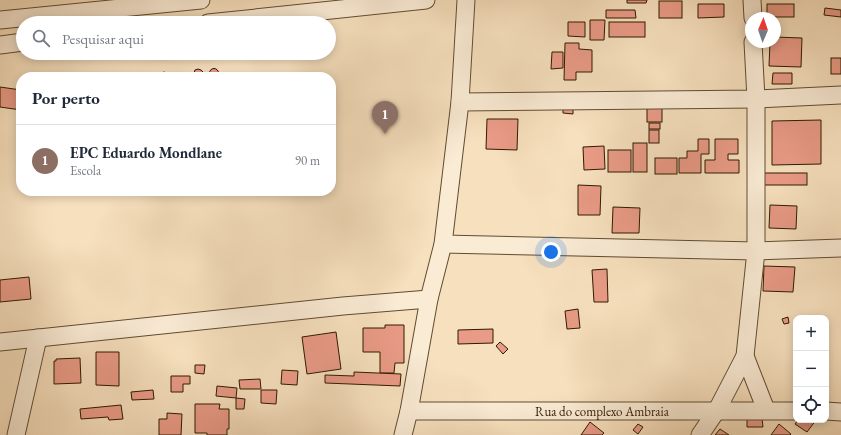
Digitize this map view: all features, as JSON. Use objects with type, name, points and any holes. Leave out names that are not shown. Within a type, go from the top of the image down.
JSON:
[{"type":"street","points":[[40,16],[201,0]]},
{"type":"street","points":[[274,16],[426,0]]},
{"type":"street","points":[[403,435],[409,411],[429,299],[443,244],[460,102],[466,0]]},
{"type":"street","points":[[752,0],[752,12]]},
{"type":"street","points":[[0,20],[16,18]]},
{"type":"street","points":[[0,45],[16,43]]},
{"type":"street","points":[[700,435],[717,410],[745,356],[756,251],[756,99],[753,48]]},
{"type":"street","points":[[460,102],[756,99],[841,94]]},
{"type":"street","points":[[443,244],[756,251],[841,248]]},
{"type":"street","points":[[0,342],[343,306],[429,299]]},
{"type":"street","points":[[16,435],[38,338]]},
{"type":"street","points":[[745,356],[766,410]]},
{"type":"street","name":"Rua do complexo Ambraia","points":[[409,411],[793,411]]},
{"type":"street","points":[[829,412],[841,412]]},
{"type":"building","points":[[627,0],[647,0],[646,3],[627,3]]},
{"type":"building","points":[[659,1],[682,1],[682,18],[659,18]]},
{"type":"building","points":[[698,4],[724,4],[724,17],[698,18]]},
{"type":"building","points":[[767,4],[794,4],[794,17],[781,17],[781,12],[767,12]]},
{"type":"building","points":[[825,8],[841,10],[841,17],[824,15]]},
{"type":"building","points":[[606,10],[635,10],[636,18],[606,18]]},
{"type":"building","points":[[590,20],[605,20],[604,40],[590,40]]},
{"type":"building","points":[[568,22],[585,22],[585,37],[568,36]]},
{"type":"building","points":[[609,22],[645,22],[645,37],[609,37]]},
{"type":"building","points":[[781,37],[802,38],[801,67],[769,66],[770,48],[781,48]]},
{"type":"building","points":[[565,43],[579,43],[579,49],[592,50],[592,72],[576,72],[576,80],[564,80]]},
{"type":"building","points":[[552,52],[563,52],[563,68],[551,69]]},
{"type":"building","points":[[831,58],[841,58],[841,74],[831,74]]},
{"type":"building","points":[[214,68],[218,72],[210,72]]},
{"type":"building","points":[[198,69],[203,72],[194,72]]},
{"type":"building","points":[[773,73],[792,73],[792,84],[772,84]]},
{"type":"building","points":[[0,87],[16,89],[16,109],[0,107]]},
{"type":"building","points":[[563,105],[573,105],[573,114],[563,113]]},
{"type":"building","points":[[647,107],[662,107],[662,122],[647,122]]},
{"type":"building","points":[[487,119],[518,119],[517,150],[486,149]]},
{"type":"building","points":[[821,120],[821,164],[772,165],[772,121]]},
{"type":"building","points":[[649,123],[660,123],[660,129],[649,129]]},
{"type":"building","points":[[649,130],[659,130],[659,143],[649,143]]},
{"type":"building","points":[[698,139],[709,139],[709,154],[701,154],[701,173],[679,173],[679,158],[687,158],[687,151],[698,151]]},
{"type":"building","points":[[715,139],[738,139],[738,154],[728,154],[728,160],[739,160],[739,173],[705,173],[705,160],[715,160]]},
{"type":"building","points":[[633,143],[647,143],[647,172],[633,172]]},
{"type":"building","points":[[604,146],[605,169],[584,170],[583,147]]},
{"type":"building","points":[[608,150],[631,150],[631,172],[608,172]]},
{"type":"building","points":[[655,158],[677,158],[677,174],[655,174]]},
{"type":"building","points":[[758,173],[807,173],[807,185],[758,185]]},
{"type":"building","points":[[578,185],[601,186],[600,215],[578,215]]},
{"type":"building","points":[[770,205],[797,206],[796,229],[769,228]]},
{"type":"building","points":[[613,207],[640,208],[639,233],[612,233]]},
{"type":"building","points":[[764,266],[795,267],[793,292],[763,291]]},
{"type":"building","points":[[607,269],[608,302],[594,302],[592,270]]},
{"type":"building","points":[[29,277],[31,299],[0,302],[0,280]]},
{"type":"building","points":[[578,309],[580,328],[567,329],[565,311]]},
{"type":"building","points":[[788,317],[789,323],[784,324],[782,319]]},
{"type":"building","points":[[385,325],[404,325],[404,363],[395,363],[394,373],[380,373],[380,352],[363,352],[363,328],[385,328]]},
{"type":"building","points":[[493,329],[493,343],[458,344],[458,330]]},
{"type":"building","points":[[336,332],[341,369],[307,374],[302,337]]},
{"type":"building","points":[[500,342],[508,349],[503,354],[496,346]]},
{"type":"building","points":[[96,352],[119,352],[119,386],[96,385]]},
{"type":"building","points":[[80,358],[81,383],[54,384],[54,361],[56,361],[56,359]]},
{"type":"building","points":[[195,365],[205,365],[204,374],[195,373]]},
{"type":"building","points":[[282,370],[298,371],[297,385],[281,384]]},
{"type":"building","points":[[354,372],[401,374],[400,386],[325,383],[325,375],[354,376]]},
{"type":"building","points":[[171,376],[190,376],[190,384],[183,384],[183,392],[171,392]]},
{"type":"building","points":[[260,379],[261,389],[240,389],[239,380]]},
{"type":"building","points":[[217,386],[237,388],[236,398],[216,396]]},
{"type":"building","points":[[153,390],[154,399],[132,400],[131,392]]},
{"type":"building","points":[[261,390],[277,390],[276,404],[261,403]]},
{"type":"building","points":[[236,398],[245,399],[244,409],[236,409]]},
{"type":"building","points":[[195,404],[220,404],[219,409],[229,409],[229,429],[227,429],[227,435],[207,435],[207,433],[195,433]]},
{"type":"building","points":[[121,405],[123,419],[109,420],[108,417],[81,419],[80,409]]},
{"type":"building","points":[[167,413],[182,414],[181,435],[159,435],[159,419],[167,419]]},
{"type":"building","points":[[747,418],[762,418],[763,427],[747,427]]},
{"type":"building","points":[[590,422],[604,433],[602,435],[581,435]]},
{"type":"building","points":[[796,423],[814,423],[807,432],[795,424]]},
{"type":"building","points":[[638,424],[643,427],[638,434],[633,430]]},
{"type":"building","points":[[779,424],[791,434],[771,435]]},
{"type":"building","points":[[720,429],[729,435],[715,435]]},
{"type":"place","name":"EPC Eduardo Mondlane","points":[[385,134]]}]
